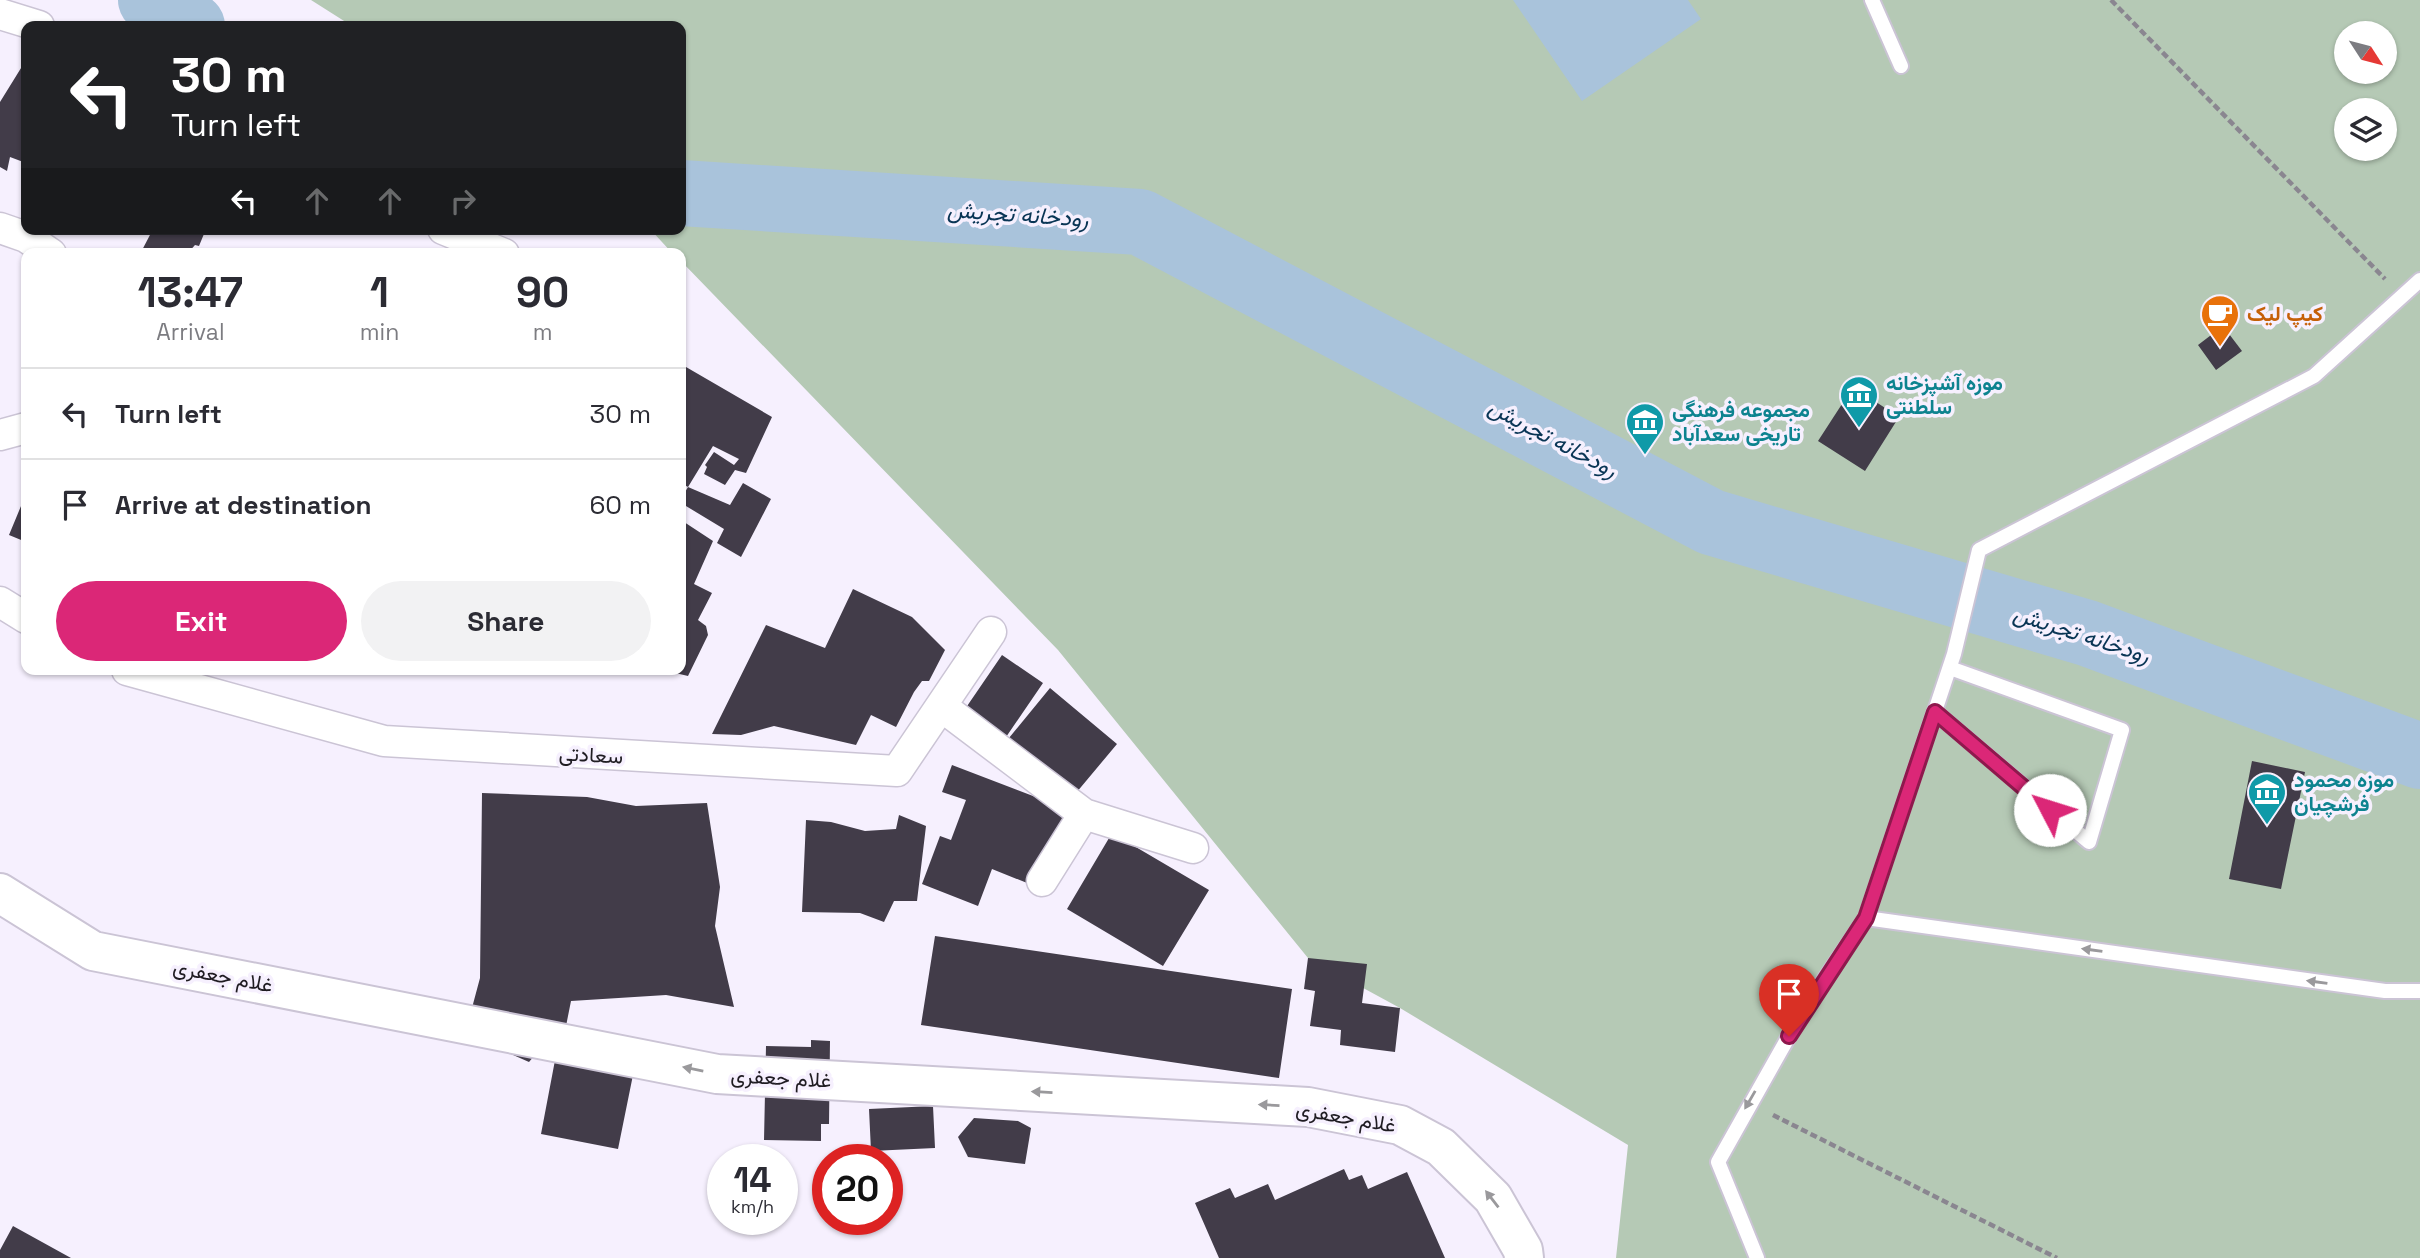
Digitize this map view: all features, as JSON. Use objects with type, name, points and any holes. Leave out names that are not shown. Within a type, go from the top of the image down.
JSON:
[{"type":"main road","name":"غلام جعفری","points":[[5,905],[93,951],[718,1074],[1308,1107],[1400,1125],[1441,1147],[1493,1198],[1523,1250],[1524,1258]]},
{"type":"street","points":[[0,14],[23,21]]},
{"type":"street","points":[[0,228],[26,237],[42,248]]},
{"type":"street","points":[[458,235],[489,248]]},
{"type":"street","points":[[0,435],[21,429]]},
{"type":"street","points":[[0,602],[21,615]]},
{"type":"street","name":"سعادتی","points":[[145,675],[384,741],[487,750],[897,771],[990,632]]},
{"type":"street","points":[[941,706],[1084,814],[1193,848]]},
{"type":"street","points":[[1042,881],[1084,814]]},
{"type":"lane","points":[[1872,0],[1901,66]]},
{"type":"lane","points":[[1757,1258],[1718,1162],[1748,1103],[1802,1013],[1866,918],[1952,661],[1979,550],[2314,376],[2420,280]]},
{"type":"lane","points":[[1935,712],[2089,842],[2122,730],[1952,661]]},
{"type":"lane","points":[[1866,918],[2385,991],[2420,991]]},
{"type":"path","points":[[2111,0],[2403,296]]},
{"type":"path","points":[[1748,1103],[2057,1258]]},
{"type":"green space","name":"مجموعه فرهنگی تاریخی سعدآباد","points":[[311,0],[2420,0],[2420,1258],[1616,1258],[1628,1145],[1400,1008],[1308,958],[1058,650],[686,266],[686,248],[667,248],[656,235],[686,235],[686,21],[344,21]]},
{"type":"water","points":[[1513,0],[1688,0],[1701,19],[1582,101]]},
{"type":"building","points":[[21,68],[21,161],[10,157],[7,171],[0,167],[0,102]]},
{"type":"building","points":[[150,235],[204,235],[199,246],[195,245],[192,248],[143,248]]},
{"type":"building","name":"کیپ لیک","points":[[2223,326],[2242,351],[2216,370],[2198,345]]},
{"type":"building","points":[[686,367],[772,417],[746,473],[735,470],[725,485],[704,474],[707,467],[705,465],[714,452],[734,465],[739,459],[713,446],[688,487]]},
{"type":"building","name":"موزه آشپزخانه سلطنتی","points":[[1853,387],[1899,417],[1865,471],[1818,441]]},
{"type":"building","points":[[743,483],[771,499],[741,557],[717,543],[724,529],[686,506],[686,490],[688,487],[730,505]]},
{"type":"building","points":[[21,506],[21,540],[9,535]]},
{"type":"building","points":[[686,523],[713,541],[694,584],[712,593],[698,620],[706,626],[708,635],[688,676],[684,675],[686,675]]},
{"type":"building","points":[[853,589],[912,617],[945,650],[929,681],[922,681],[914,692],[896,727],[871,715],[856,745],[774,726],[741,735],[712,734],[766,625],[825,648]]},
{"type":"building","points":[[1002,655],[1043,683],[1004,740],[963,712]]},
{"type":"building","points":[[1050,688],[1117,744],[1071,799],[1004,744]]},
{"type":"building","name":"موزه محمود فرشچیان","points":[[2252,761],[2305,772],[2281,889],[2229,879]]},
{"type":"building","points":[[952,765],[1067,809],[1037,887],[992,869],[978,906],[922,884],[940,836],[951,840],[966,800],[942,792]]},
{"type":"building","points":[[482,793],[587,797],[636,806],[707,803],[720,887],[715,926],[734,1007],[666,995],[571,1001],[561,1051],[541,1048],[529,1062],[465,1034],[480,978]]},
{"type":"building","points":[[899,815],[926,826],[917,901],[894,901],[884,922],[860,913],[802,912],[806,820],[831,822],[865,831],[896,829]]},
{"type":"building","points":[[1112,833],[1209,890],[1163,966],[1067,909]]},
{"type":"building","points":[[935,936],[1292,989],[1279,1078],[921,1025]]},
{"type":"building","points":[[1308,958],[1367,964],[1362,1003],[1400,1008],[1395,1052],[1340,1045],[1341,1030],[1310,1026],[1315,991],[1304,989]]},
{"type":"building","points":[[811,1040],[830,1041],[829,1124],[821,1124],[821,1141],[764,1140],[766,1046],[811,1047]]},
{"type":"building","points":[[556,1055],[634,1070],[618,1149],[541,1134]]},
{"type":"building","points":[[933,1106],[935,1148],[903,1150],[903,1144],[871,1144],[869,1109]]},
{"type":"building","points":[[974,1118],[1018,1121],[1031,1128],[1025,1164],[968,1157],[958,1137]]},
{"type":"building","points":[[1344,1169],[1349,1180],[1362,1175],[1368,1189],[1407,1172],[1445,1258],[1219,1258],[1195,1203],[1230,1188],[1235,1198],[1268,1184],[1275,1200]]},
{"type":"building","points":[[13,1226],[71,1258],[0,1258],[0,1250]]},
{"type":"waterway","name":"رودخانه تجریش","points":[[151,0],[184,21]]},
{"type":"waterway","name":"رودخانه تجریش","points":[[686,193],[1140,222],[1711,522],[2087,633],[2420,756]]},
{"type":"place","name":"کیپ لیک","points":[[2220,348]]},
{"type":"place","name":"موزه آشپزخانه سلطنتی","points":[[1859,429]]},
{"type":"place","name":"مجموعه فرهنگی تاریخی سعدآباد","points":[[1645,456]]},
{"type":"place","name":"موزه محمود فرشچیان","points":[[2267,826]]},
{"type":"route","points":[[1789,1036],[1866,918],[1935,712],[2050,810]]}]
